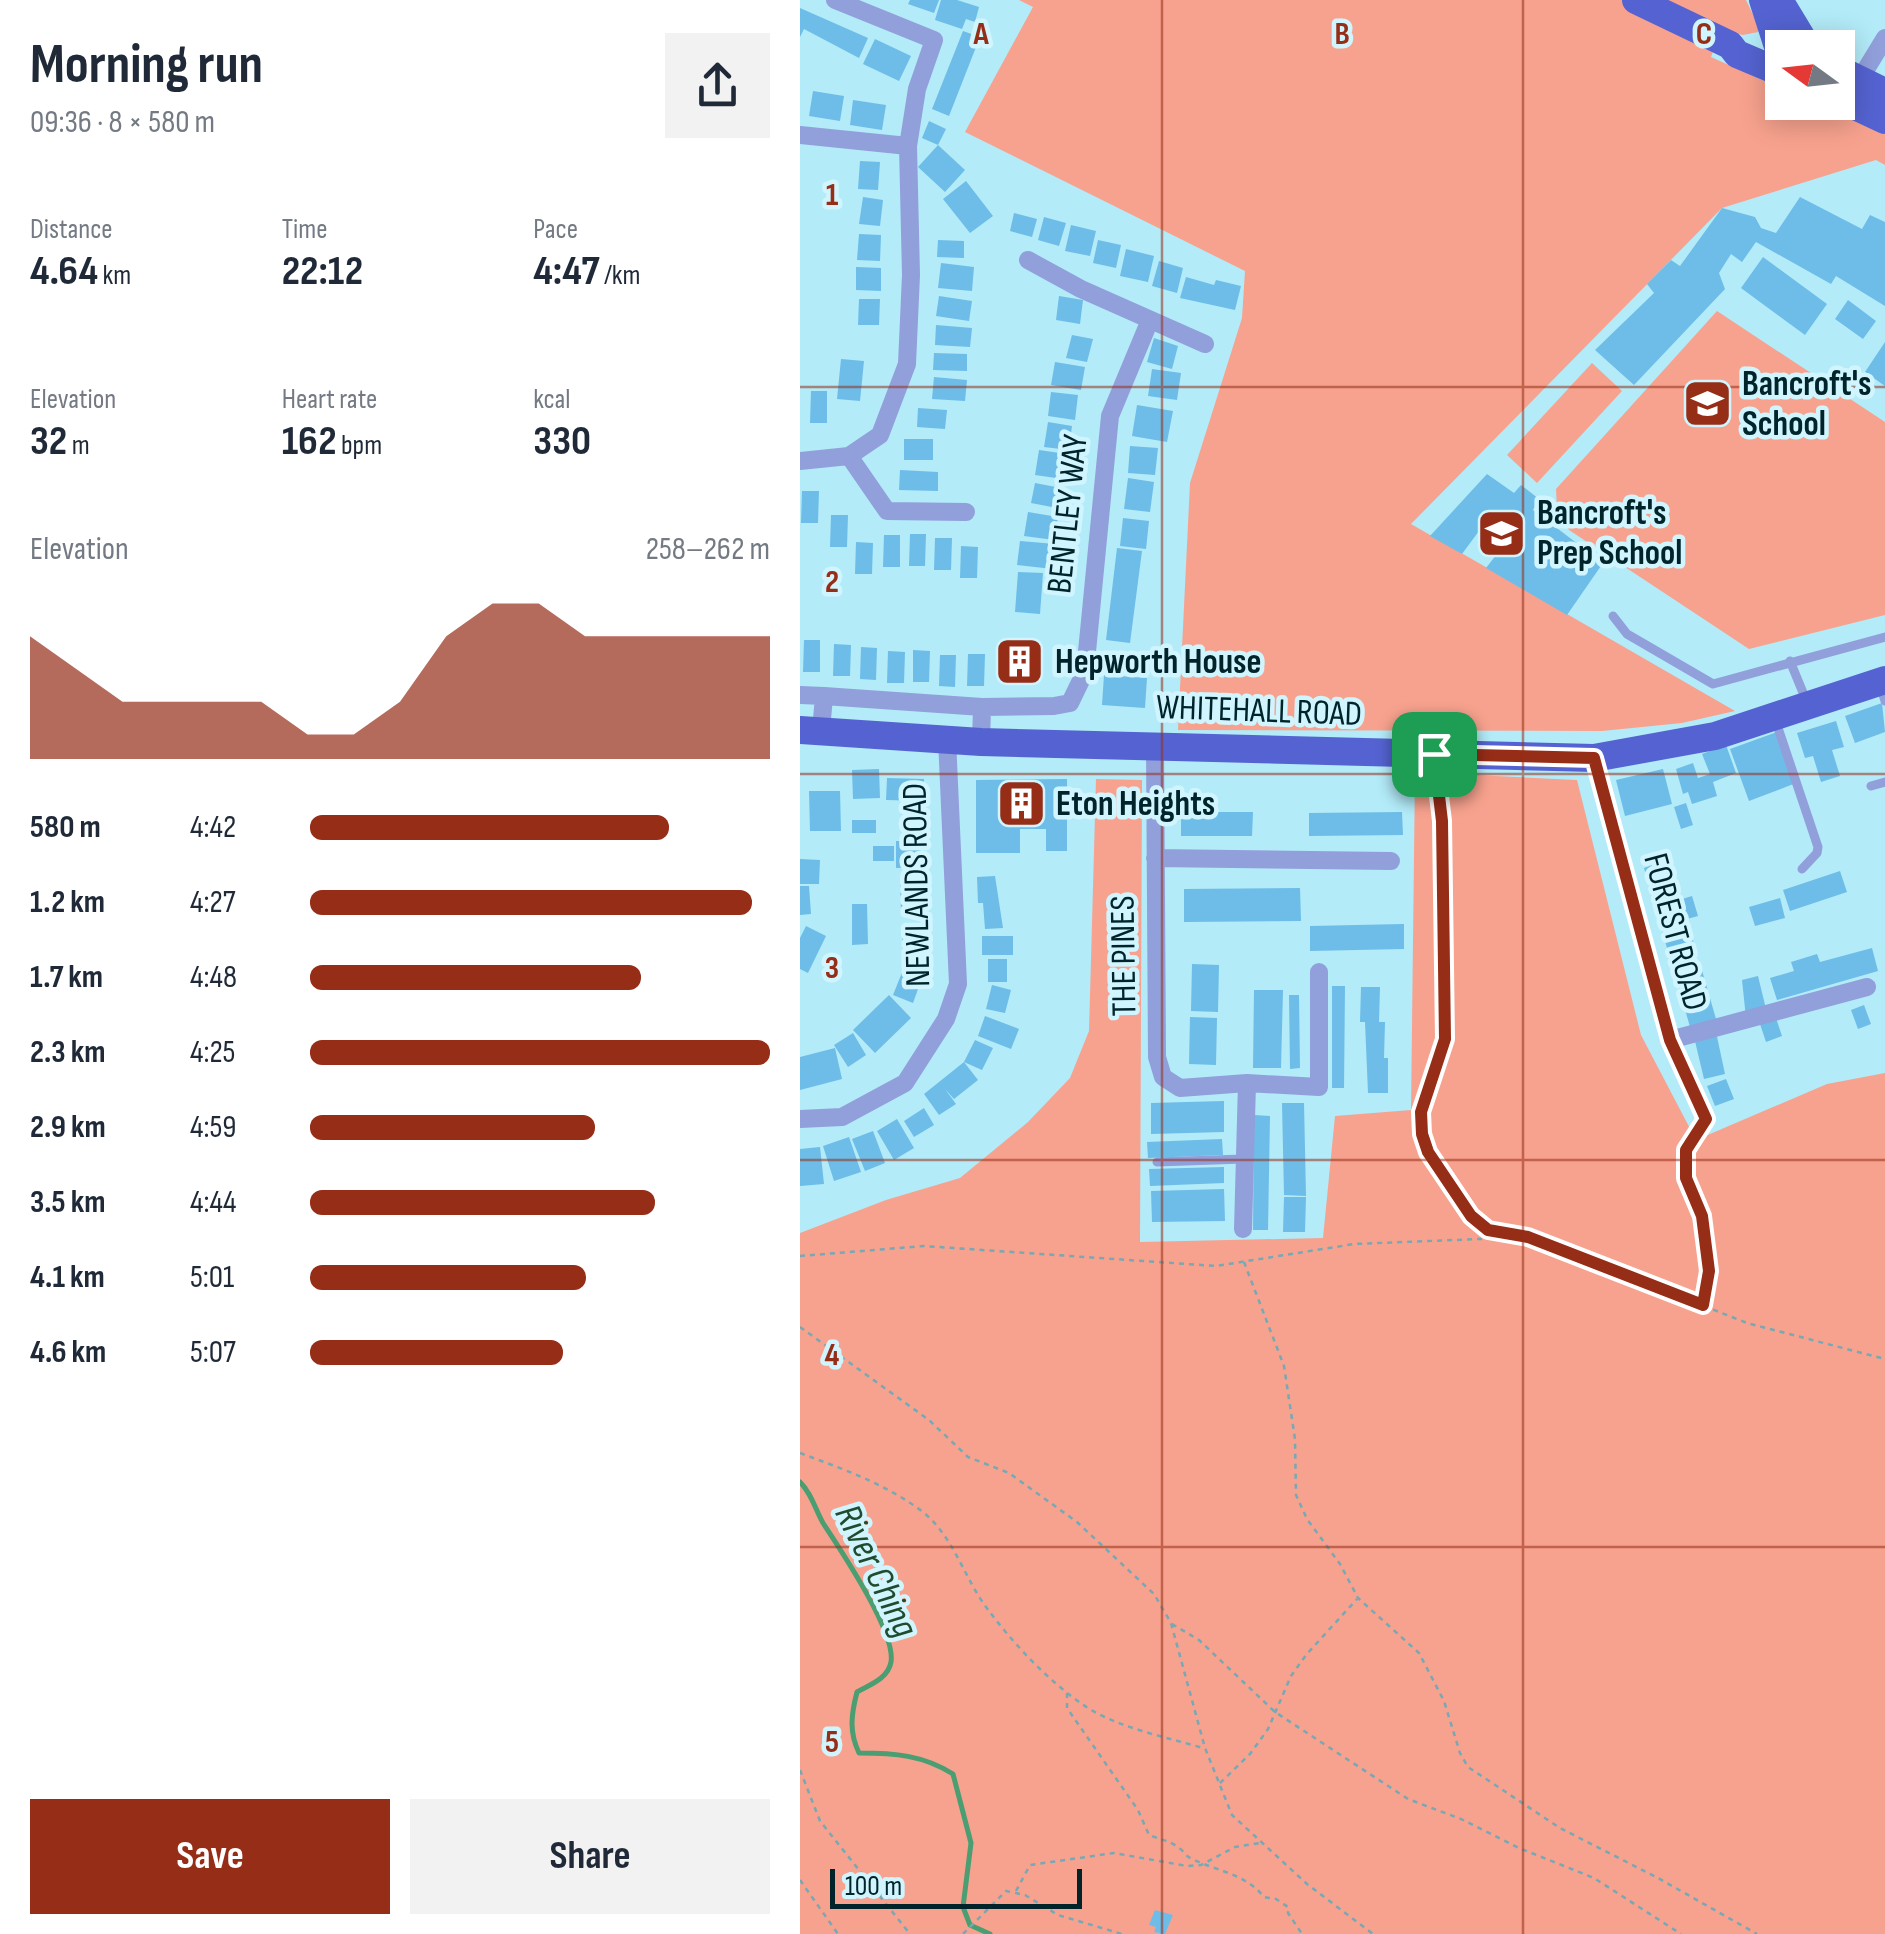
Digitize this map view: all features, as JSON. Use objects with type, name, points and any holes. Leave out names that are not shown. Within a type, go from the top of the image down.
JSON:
[{"type":"main road","points":[[1636,0],[1730,45],[1740,42],[1765,50]]},
{"type":"main road","points":[[1763,0],[1776,30]]},
{"type":"main road","points":[[1779,0],[1783,30]]},
{"type":"main road","points":[[1855,106],[1885,120]]},
{"type":"main road","name":"WHITEHALL ROAD","points":[[810,731],[981,742],[1594,758],[1716,736],[1808,705],[1883,688]]},
{"type":"street","points":[[800,461],[849,456],[880,434],[907,364],[908,146],[917,89],[934,40],[835,0]]},
{"type":"street","points":[[1861,80],[1885,38]]},
{"type":"street","points":[[800,134],[908,146]]},
{"type":"street","points":[[1028,260],[1081,289],[1205,344]]},
{"type":"street","name":"BENTLEY WAY","points":[[982,707],[1054,706],[1070,702],[1085,672],[1110,416],[1150,320]]},
{"type":"street","points":[[849,456],[887,511],[966,512]]},
{"type":"street","points":[[800,694],[982,707],[981,742]]},
{"type":"street","name":"WHITEHALL ROAD","points":[[810,731],[824,696]]},
{"type":"street","name":"NEWLANDS ROAD","points":[[800,1118],[842,1117],[906,1082],[946,1019],[958,984],[947,740]]},
{"type":"street","name":"THE PINES","points":[[1155,745],[1158,1058],[1163,1078],[1180,1088],[1247,1083],[1320,1087],[1320,972]]},
{"type":"street","name":"FOREST ROAD","points":[[1594,758],[1670,1040],[1706,1119]]},
{"type":"street","points":[[1155,858],[1391,861]]},
{"type":"street","points":[[1670,1040],[1866,987]]},
{"type":"street","points":[[1243,1229],[1247,1083]]},
{"type":"lane","points":[[1613,616],[1627,634],[1713,684],[1885,637]]},
{"type":"lane","points":[[1790,661],[1808,705]]},
{"type":"lane","points":[[1774,717],[1818,847],[1802,869]]},
{"type":"lane","points":[[1872,786],[1885,782]]},
{"type":"lane","points":[[1157,1162],[1243,1159]]},
{"type":"path","points":[[1434,754],[1442,821],[1445,1039],[1421,1112],[1422,1134],[1428,1152],[1471,1216],[1488,1230],[1528,1237],[1747,1323],[1885,1359]]},
{"type":"path","points":[[1703,1305],[1709,1271],[1702,1216],[1686,1178],[1686,1150],[1706,1119]]},
{"type":"path","points":[[800,1256],[924,1246],[1216,1266],[1354,1244],[1528,1237]]},
{"type":"path","points":[[1244,1262],[1284,1366],[1295,1439],[1296,1495],[1358,1598],[1418,1653],[1444,1701],[1468,1767],[1560,1828],[1757,1934]]},
{"type":"path","points":[[800,1328],[929,1420],[968,1457],[1009,1472],[1078,1522],[1154,1594],[1171,1623],[1205,1748],[1232,1815],[1307,1884],[1372,1934]]},
{"type":"path","points":[[800,1454],[865,1477],[924,1513],[942,1532],[985,1605],[1006,1631],[1084,1706],[1138,1729],[1205,1748]]},
{"type":"path","points":[[1219,1784],[1250,1754],[1306,1655],[1358,1598]]},
{"type":"path","points":[[1171,1623],[1199,1640],[1275,1712],[1408,1798],[1594,1878],[1681,1934]]},
{"type":"path","points":[[1066,1690],[1067,1708],[1138,1810],[1149,1835],[1176,1845],[1189,1858],[1217,1872],[1240,1876],[1256,1886],[1264,1897],[1276,1898],[1288,1907],[1302,1934]]},
{"type":"path","points":[[800,1770],[820,1821],[910,1934]]},
{"type":"path","points":[[1016,1890],[1030,1865],[1114,1854],[1187,1866],[1205,1863],[1235,1847],[1262,1842]]},
{"type":"path","points":[[800,1880],[838,1934]]},
{"type":"path","points":[[965,1932],[1006,1891],[1016,1890],[1058,1915],[1122,1934]]},
{"type":"shaded area","points":[[1019,0],[1746,0],[1758,32],[1743,35],[1721,30],[1711,57],[1765,81],[1765,120],[1852,120],[1885,134],[1885,165],[1876,160],[1722,208],[1411,524],[1735,711],[1682,723],[1602,731],[1178,730],[1190,483],[1242,318],[1245,271],[965,132],[1033,7]]},
{"type":"shaded area","points":[[1717,311],[1885,422],[1885,615],[1749,649],[1569,530],[1557,508],[1556,489]]},
{"type":"shaded area","points":[[1592,363],[1622,391],[1537,483],[1507,455]]},
{"type":"shaded area","points":[[1415,772],[1577,780],[1641,1035],[1696,1140],[1827,1084],[1885,1073],[1885,1934],[800,1934],[800,1233],[886,1200],[960,1178],[1028,1122],[1070,1078],[1089,1031],[1096,779],[1142,780],[1140,1242],[1323,1238],[1335,1116],[1411,1110]]},
{"type":"building","points":[[910,0],[939,0],[934,13],[908,4]]},
{"type":"building","points":[[941,0],[979,7],[975,22],[966,19],[962,29],[935,20]]},
{"type":"building","points":[[800,8],[868,38],[859,58],[804,29],[800,37]]},
{"type":"building","points":[[963,31],[980,37],[949,116],[932,109]]},
{"type":"building","points":[[875,39],[911,56],[899,81],[863,64]]},
{"type":"building","points":[[813,91],[844,96],[840,121],[809,116]]},
{"type":"building","points":[[853,100],[886,105],[882,130],[850,125]]},
{"type":"building","points":[[929,121],[946,129],[938,145],[922,138]]},
{"type":"building","points":[[938,145],[965,170],[945,192],[918,167]]},
{"type":"building","points":[[860,161],[880,162],[878,190],[858,189]]},
{"type":"building","points":[[966,181],[993,216],[970,233],[943,199]]},
{"type":"building","points":[[863,197],[883,200],[880,226],[859,224]]},
{"type":"building","points":[[1800,197],[1862,229],[1870,215],[1885,222],[1885,306],[1836,276],[1831,284],[1756,242],[1742,262],[1731,254],[1719,273],[1725,289],[1634,385],[1595,350],[1654,293],[1647,284],[1671,260],[1680,266],[1722,208],[1755,217],[1761,228],[1776,233]]},
{"type":"building","points":[[1014,213],[1037,219],[1032,237],[1010,231]]},
{"type":"building","points":[[1044,217],[1066,223],[1059,246],[1038,240]]},
{"type":"building","points":[[1071,225],[1096,231],[1090,256],[1065,251]]},
{"type":"building","points":[[859,234],[881,235],[880,261],[857,260]]},
{"type":"building","points":[[938,240],[964,241],[964,258],[937,257]]},
{"type":"building","points":[[1098,240],[1121,245],[1116,268],[1093,263]]},
{"type":"building","points":[[1126,249],[1154,256],[1148,282],[1120,276]]},
{"type":"building","points":[[1763,257],[1827,304],[1805,335],[1741,288]]},
{"type":"building","points":[[1159,261],[1183,268],[1177,293],[1152,286]]},
{"type":"building","points":[[941,263],[974,267],[972,291],[938,288]]},
{"type":"building","points":[[856,267],[881,268],[881,291],[856,290]]},
{"type":"building","points":[[1186,277],[1214,285],[1216,280],[1241,286],[1235,310],[1180,298]]},
{"type":"building","points":[[939,296],[972,301],[969,321],[936,316]]},
{"type":"building","points":[[1059,296],[1083,300],[1080,324],[1056,320]]},
{"type":"building","points":[[859,299],[880,299],[879,325],[858,325]]},
{"type":"building","points":[[1848,300],[1876,321],[1863,339],[1835,319]]},
{"type":"building","points":[[936,325],[972,328],[970,347],[935,345]]},
{"type":"building","points":[[1072,335],[1093,339],[1087,362],[1066,358]]},
{"type":"building","points":[[1154,338],[1178,346],[1172,369],[1147,362]]},
{"type":"building","points":[[1885,342],[1885,386],[1865,372]]},
{"type":"building","points":[[934,353],[967,354],[967,371],[933,370]]},
{"type":"building","points":[[841,359],[864,361],[860,401],[837,399]]},
{"type":"building","points":[[1055,362],[1085,367],[1081,390],[1051,385]]},
{"type":"building","points":[[1152,369],[1181,373],[1177,400],[1148,396]]},
{"type":"building","points":[[934,377],[967,380],[965,401],[932,399]]},
{"type":"building","points":[[811,391],[827,391],[827,423],[810,423]]},
{"type":"building","points":[[1051,392],[1078,395],[1075,420],[1048,416]]},
{"type":"building","points":[[1137,405],[1173,411],[1167,442],[1132,436]]},
{"type":"building","points":[[918,408],[947,410],[945,429],[917,427]]},
{"type":"building","points":[[1048,422],[1072,426],[1069,450],[1044,447]]},
{"type":"building","points":[[904,439],[933,439],[933,460],[904,460]]},
{"type":"building","points":[[1130,446],[1158,448],[1155,475],[1128,473]]},
{"type":"building","points":[[1039,450],[1067,454],[1063,479],[1035,475]]},
{"type":"building","points":[[900,470],[938,472],[938,491],[899,490]]},
{"type":"building","points":[[1487,474],[1514,493],[1521,485],[1539,499],[1533,510],[1603,563],[1567,615],[1486,568],[1514,532],[1490,516],[1462,554],[1430,536]]},
{"type":"building","points":[[1128,478],[1154,482],[1150,512],[1124,509]]},
{"type":"building","points":[[1035,483],[1061,488],[1057,508],[1031,503]]},
{"type":"building","points":[[802,491],[819,491],[818,523],[801,523]]},
{"type":"building","points":[[1028,512],[1058,517],[1054,540],[1024,536]]},
{"type":"building","points":[[831,515],[848,515],[847,547],[830,547]]},
{"type":"building","points":[[1123,518],[1149,521],[1146,549],[1120,546]]},
{"type":"building","points":[[910,534],[926,534],[925,566],[909,566]]},
{"type":"building","points":[[884,535],[900,535],[900,567],[883,567]]},
{"type":"building","points":[[935,538],[952,538],[951,570],[934,570]]},
{"type":"building","points":[[1020,541],[1055,544],[1053,569],[1017,565]]},
{"type":"building","points":[[856,542],[873,543],[872,574],[855,574]]},
{"type":"building","points":[[961,546],[978,547],[977,578],[960,578]]},
{"type":"building","points":[[1117,548],[1142,551],[1130,643],[1106,640]]},
{"type":"building","points":[[1018,572],[1043,573],[1040,614],[1015,612]]},
{"type":"building","points":[[804,640],[820,640],[820,672],[803,672]]},
{"type":"building","points":[[834,644],[851,645],[850,676],[833,676]]},
{"type":"building","name":"Hepworth House","points":[[1000,645],[1041,646],[1040,678],[999,678]]},
{"type":"building","points":[[861,647],[877,648],[876,680],[860,679]]},
{"type":"building","points":[[913,650],[930,651],[929,682],[913,682]]},
{"type":"building","points":[[888,651],[905,652],[904,683],[887,683]]},
{"type":"building","points":[[968,654],[985,654],[984,686],[967,686]]},
{"type":"building","points":[[940,655],[956,655],[955,687],[939,686]]},
{"type":"building","points":[[1103,658],[1149,658],[1150,671],[1103,672]]},
{"type":"building","points":[[1104,675],[1147,678],[1145,708],[1102,705]]},
{"type":"building","points":[[1882,703],[1885,732],[1855,743],[1845,716]]},
{"type":"building","points":[[1836,721],[1844,747],[1832,750],[1840,776],[1821,782],[1813,756],[1805,758],[1797,733]]},
{"type":"building","points":[[1777,732],[1796,783],[1749,801],[1730,749]]},
{"type":"building","points":[[1726,745],[1736,773],[1713,782],[1717,796],[1692,804],[1688,792],[1683,794],[1676,769],[1693,763],[1698,778],[1710,774],[1702,754]]},
{"type":"building","points":[[879,769],[880,798],[853,799],[852,770]]},
{"type":"building","points":[[1663,769],[1672,804],[1625,816],[1616,780]]},
{"type":"building","points":[[887,778],[924,779],[924,801],[886,800]]},
{"type":"building","name":"Eton Heights","points":[[1067,779],[1067,851],[1046,851],[1046,829],[1020,829],[1020,853],[976,853],[976,780]]},
{"type":"building","points":[[809,791],[840,791],[841,831],[810,831]]},
{"type":"building","points":[[1686,803],[1693,825],[1681,829],[1674,807]]},
{"type":"building","points":[[1181,812],[1253,812],[1252,836],[1181,836]]},
{"type":"building","points":[[1402,812],[1403,835],[1309,836],[1309,813]]},
{"type":"building","points":[[852,820],[876,820],[876,833],[852,833]]},
{"type":"building","points":[[896,841],[921,841],[921,867],[896,868]]},
{"type":"building","points":[[873,846],[894,846],[894,861],[873,861]]},
{"type":"building","points":[[800,859],[820,860],[819,884],[800,884]]},
{"type":"building","points":[[1668,860],[1679,900],[1692,896],[1698,916],[1687,919],[1697,954],[1671,962],[1644,868]]},
{"type":"building","points":[[1840,871],[1847,892],[1790,911],[1783,890]]},
{"type":"building","points":[[995,876],[1003,928],[985,929],[977,877]]},
{"type":"building","points":[[900,879],[916,879],[917,911],[901,912]]},
{"type":"building","points":[[800,886],[809,886],[811,914],[800,915]]},
{"type":"building","points":[[1300,888],[1301,921],[1184,922],[1184,889]]},
{"type":"building","points":[[1780,898],[1785,918],[1755,926],[1749,907]]},
{"type":"building","points":[[852,904],[867,904],[868,944],[852,945]]},
{"type":"building","points":[[921,923],[922,966],[903,967],[902,924]]},
{"type":"building","points":[[1404,924],[1404,949],[1310,951],[1310,926]]},
{"type":"building","points":[[806,926],[826,936],[808,973],[800,969],[800,938]]},
{"type":"building","points":[[982,936],[1013,936],[1013,955],[982,955]]},
{"type":"building","points":[[1872,948],[1878,971],[1777,1000],[1770,978],[1794,971],[1791,962],[1817,954],[1820,962]]},
{"type":"building","points":[[988,959],[1007,959],[1007,982],[988,982]]},
{"type":"building","points":[[1699,960],[1716,1019],[1690,1027],[1673,967]]},
{"type":"building","points":[[1192,964],[1219,965],[1218,1012],[1191,1011]]},
{"type":"building","points":[[903,970],[922,978],[913,1003],[893,995]]},
{"type":"building","points":[[1758,976],[1767,1013],[1746,1018],[1742,980]]},
{"type":"building","points":[[992,985],[1011,990],[1005,1013],[986,1009]]},
{"type":"building","points":[[1332,986],[1345,986],[1344,1088],[1332,1088]]},
{"type":"building","points":[[1361,987],[1380,987],[1379,1022],[1385,1022],[1388,1093],[1368,1093],[1365,1022],[1360,1022]]},
{"type":"building","points":[[1254,990],[1283,990],[1281,1068],[1253,1068]]},
{"type":"building","points":[[889,995],[911,1018],[875,1053],[853,1030]]},
{"type":"building","points":[[1289,995],[1299,995],[1300,1068],[1290,1069]]},
{"type":"building","points":[[1864,1005],[1871,1024],[1858,1029],[1851,1010]]},
{"type":"building","points":[[985,1016],[1019,1029],[1011,1049],[978,1036]]},
{"type":"building","points":[[1190,1017],[1217,1018],[1216,1065],[1189,1064]]},
{"type":"building","points":[[1776,1018],[1782,1036],[1766,1042],[1760,1024]]},
{"type":"building","points":[[1716,1032],[1725,1074],[1704,1079],[1694,1037]]},
{"type":"building","points":[[853,1033],[866,1055],[848,1067],[834,1045]]},
{"type":"building","points":[[975,1040],[993,1048],[982,1070],[964,1062]]},
{"type":"building","points":[[835,1048],[842,1079],[800,1090],[800,1057]]},
{"type":"building","points":[[964,1062],[978,1080],[954,1099],[945,1089],[956,1104],[939,1115],[924,1094]]},
{"type":"building","points":[[1726,1079],[1734,1099],[1715,1106],[1707,1086]]},
{"type":"building","points":[[1224,1101],[1224,1132],[1151,1134],[1151,1103]]},
{"type":"building","points":[[1282,1103],[1304,1103],[1306,1196],[1284,1195]]},
{"type":"building","points":[[924,1108],[934,1125],[914,1137],[904,1121]]},
{"type":"building","points":[[1254,1115],[1270,1116],[1268,1230],[1253,1230]]},
{"type":"building","points":[[897,1119],[914,1148],[894,1160],[877,1131]]},
{"type":"building","points":[[873,1131],[885,1163],[865,1171],[852,1139]]},
{"type":"building","points":[[849,1137],[861,1172],[834,1181],[823,1146]]},
{"type":"building","points":[[1222,1139],[1223,1155],[1148,1158],[1147,1142]]},
{"type":"building","points":[[820,1147],[824,1184],[800,1186],[800,1149]]},
{"type":"building","points":[[1224,1167],[1224,1183],[1150,1186],[1149,1169]]},
{"type":"building","points":[[1224,1189],[1225,1221],[1152,1222],[1151,1191]]},
{"type":"building","points":[[1284,1197],[1306,1197],[1305,1232],[1283,1232]]},
{"type":"building","points":[[1155,1910],[1173,1915],[1165,1934],[1154,1932],[1156,1927],[1149,1925]]},
{"type":"waterway","name":"River Ching","points":[[800,1482],[865,1591],[890,1648],[891,1662],[886,1673],[857,1692],[852,1723],[859,1753],[908,1756],[953,1774],[971,1843],[963,1907],[970,1925],[990,1934]]},
{"type":"place","name":"Bancroft's School","points":[[1707,404]]},
{"type":"place","name":"Bancroft's Prep School","points":[[1502,533]]},
{"type":"place","name":"Hepworth House","points":[[1020,662]]},
{"type":"place","name":"Eton Heights","points":[[1021,804]]},
{"type":"route","points":[[1434,754],[1594,758],[1670,1040],[1706,1119],[1686,1150],[1686,1178],[1702,1216],[1709,1271],[1703,1305],[1528,1237],[1488,1230],[1471,1216],[1428,1152],[1421,1112],[1445,1039],[1442,821],[1434,754]]}]
